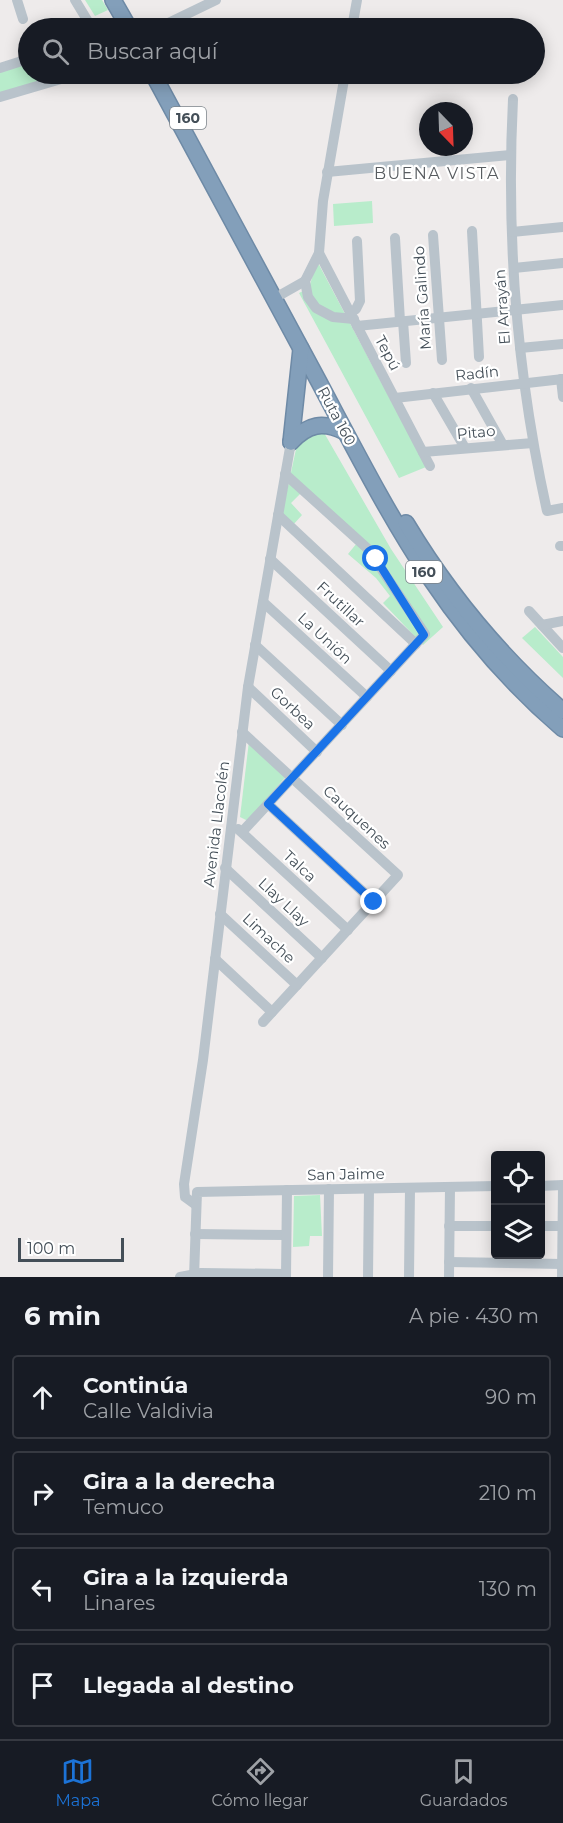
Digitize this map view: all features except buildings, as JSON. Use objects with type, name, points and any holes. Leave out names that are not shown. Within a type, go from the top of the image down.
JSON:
[{"type":"highway","points":[[113,0],[123,18]]},
{"type":"highway","points":[[124,0],[134,18]]},
{"type":"highway","name":"Ruta 160","points":[[158,84],[408,547],[447,605],[512,682],[563,729]]},
{"type":"highway","name":"Ruta 160","points":[[169,84],[388,492],[427,556],[494,643],[563,711]]},
{"type":"highway","points":[[291,442],[301,349]]},
{"type":"highway","points":[[291,442],[301,432],[315,425],[328,425],[345,432]]},
{"type":"street","points":[[17,0],[23,18]]},
{"type":"street","points":[[75,0],[86,18]]},
{"type":"street","points":[[179,18],[216,0]]},
{"type":"street","points":[[354,18],[357,0]]},
{"type":"street","points":[[0,68],[18,62]]},
{"type":"street","points":[[0,97],[44,84]]},
{"type":"street","points":[[282,294],[305,281],[319,253],[327,172],[343,84]]},
{"type":"street","name":"El Arrayán","points":[[513,99],[509,195],[520,348],[533,442],[547,511],[563,508]]},
{"type":"street","points":[[327,172],[511,155]]},
{"type":"street","points":[[512,232],[563,227]]},
{"type":"street","points":[[472,231],[479,357]]},
{"type":"street","name":"María Galindo","points":[[433,235],[442,360]]},
{"type":"street","points":[[395,238],[406,363]]},
{"type":"street","points":[[354,319],[360,301],[357,241]]},
{"type":"street","name":"Tepú","points":[[319,253],[430,466]]},
{"type":"street","points":[[514,268],[563,263]]},
{"type":"street","points":[[305,281],[308,297],[316,308],[333,317],[401,321],[563,306]]},
{"type":"street","points":[[520,348],[563,344]]},
{"type":"street","points":[[562,379],[563,397]]},
{"type":"street","name":"Radín","points":[[395,398],[562,379]]},
{"type":"street","points":[[471,388],[503,445]]},
{"type":"street","points":[[433,393],[465,448]]},
{"type":"street","name":"Avenida Llacolén","points":[[196,1205],[188,1200],[183,1188],[215,959],[242,732],[291,442]]},
{"type":"street","name":"Pitao","points":[[423,452],[533,442]]},
{"type":"street","points":[[242,832],[425,634],[368,549],[285,474]]},
{"type":"street","points":[[278,515],[416,644]]},
{"type":"street","name":"Frutillar","points":[[270,559],[391,671]]},
{"type":"street","name":"La Unión","points":[[263,602],[367,697]]},
{"type":"street","points":[[529,611],[563,648]]},
{"type":"street","points":[[542,625],[563,621]]},
{"type":"street","points":[[255,645],[342,725]]},
{"type":"street","name":"Gorbea","points":[[249,687],[317,752]]},
{"type":"street","name":"Cauquenes","points":[[242,732],[398,875],[374,902]]},
{"type":"street","points":[[263,1022],[374,902],[268,804]]},
{"type":"street","name":"Talca","points":[[231,826],[242,832],[348,930]]},
{"type":"street","name":"Llay Llay","points":[[225,868],[322,958]]},
{"type":"street","name":"Limache","points":[[220,914],[297,985]]},
{"type":"street","points":[[215,959],[272,1012]]},
{"type":"street","name":"San Jaime","points":[[196,1205],[196,1192],[491,1186]]},
{"type":"street","points":[[545,1186],[563,1187],[562,1277]]},
{"type":"street","points":[[449,1277],[450,1187]]},
{"type":"street","points":[[409,1277],[410,1188]]},
{"type":"street","points":[[328,1277],[329,1189]]},
{"type":"street","points":[[368,1277],[369,1189]]},
{"type":"street","points":[[181,1277],[286,1275],[287,1190]]},
{"type":"street","points":[[194,1275],[196,1205]]},
{"type":"street","points":[[449,1226],[491,1226]]},
{"type":"street","points":[[545,1226],[562,1226]]},
{"type":"street","points":[[195,1234],[286,1235]]},
{"type":"street","points":[[449,1262],[562,1264]]},
{"type":"green space","points":[[85,0],[102,0],[108,10],[95,16]]},
{"type":"green space","points":[[18,66],[18,84],[34,84],[0,94],[0,72]]},
{"type":"green space","points":[[372,201],[373,223],[334,226],[333,204]]},
{"type":"green space","points":[[317,261],[426,467],[399,478],[299,293],[309,288]]},
{"type":"green space","points":[[323,431],[391,549],[443,627],[423,645],[383,603],[390,596],[376,578],[348,554],[357,543],[302,492],[291,503],[302,515],[293,525],[282,514],[298,440]]},
{"type":"green space","points":[[535,627],[563,657],[563,678],[522,638]]},
{"type":"green space","points":[[249,741],[287,775],[248,821],[240,817]]},
{"type":"green space","points":[[320,1195],[322,1236],[310,1236],[309,1246],[293,1247],[294,1196]]},
{"type":"district","name":"BUENA VISTA","points":[[437,173]]},
{"type":"route","points":[[374,902],[268,804],[425,634],[376,559]]}]
